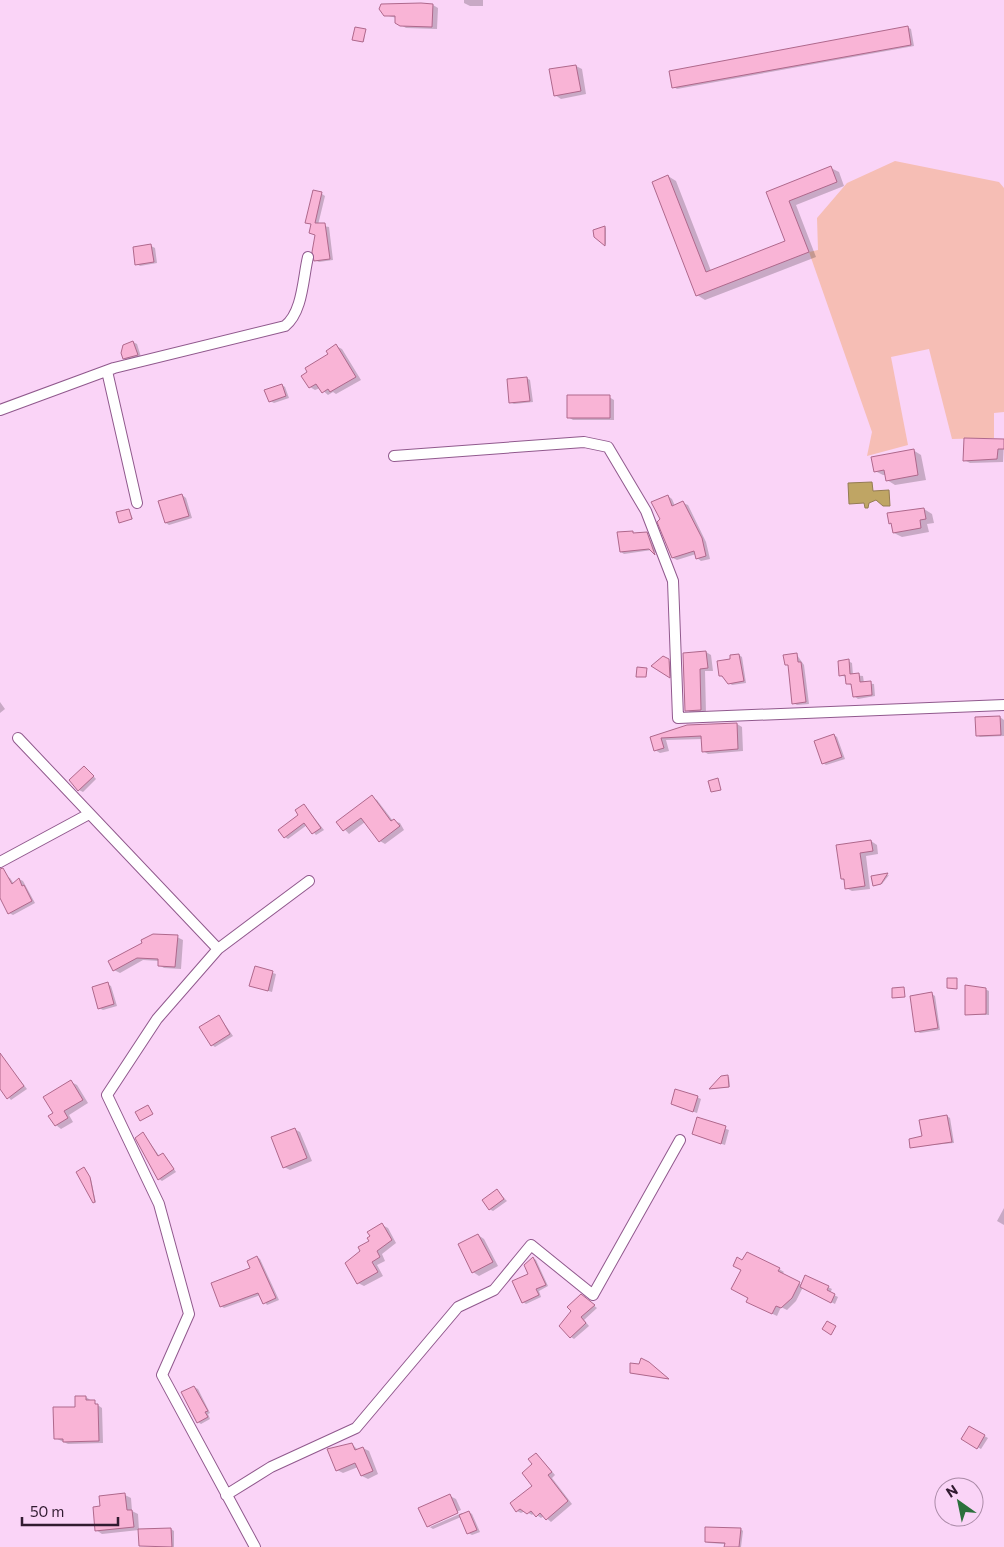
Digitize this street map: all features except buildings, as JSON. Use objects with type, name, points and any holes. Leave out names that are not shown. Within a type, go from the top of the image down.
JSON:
[{"type":"street","points":[[0,410],[107,371],[285,326],[291,321],[298,304],[308,257]]},
{"type":"street","points":[[107,371],[137,503]]},
{"type":"street","points":[[394,456],[584,442],[608,447],[646,511],[673,581],[678,718],[1004,705]]},
{"type":"street","points":[[18,738],[218,949]]},
{"type":"street","points":[[0,862],[90,814]]},
{"type":"street","points":[[255,1547],[162,1375],[189,1314],[159,1204],[107,1095],[157,1019],[218,949],[309,881]]},
{"type":"street","points":[[226,1495],[271,1467],[356,1428],[458,1307],[494,1290],[531,1245],[593,1295],[680,1140]]},
{"type":"shaded area","points":[[895,161],[999,182],[1004,188],[1004,412],[994,413],[994,438],[952,439],[929,349],[891,357],[908,445],[867,456],[872,432],[809,252],[818,250],[817,218],[847,183]]},
{"type":"shaded area","points":[[872,482],[873,491],[889,490],[890,506],[883,506],[876,500],[869,503],[868,508],[865,508],[864,503],[849,504],[848,483]]}]
